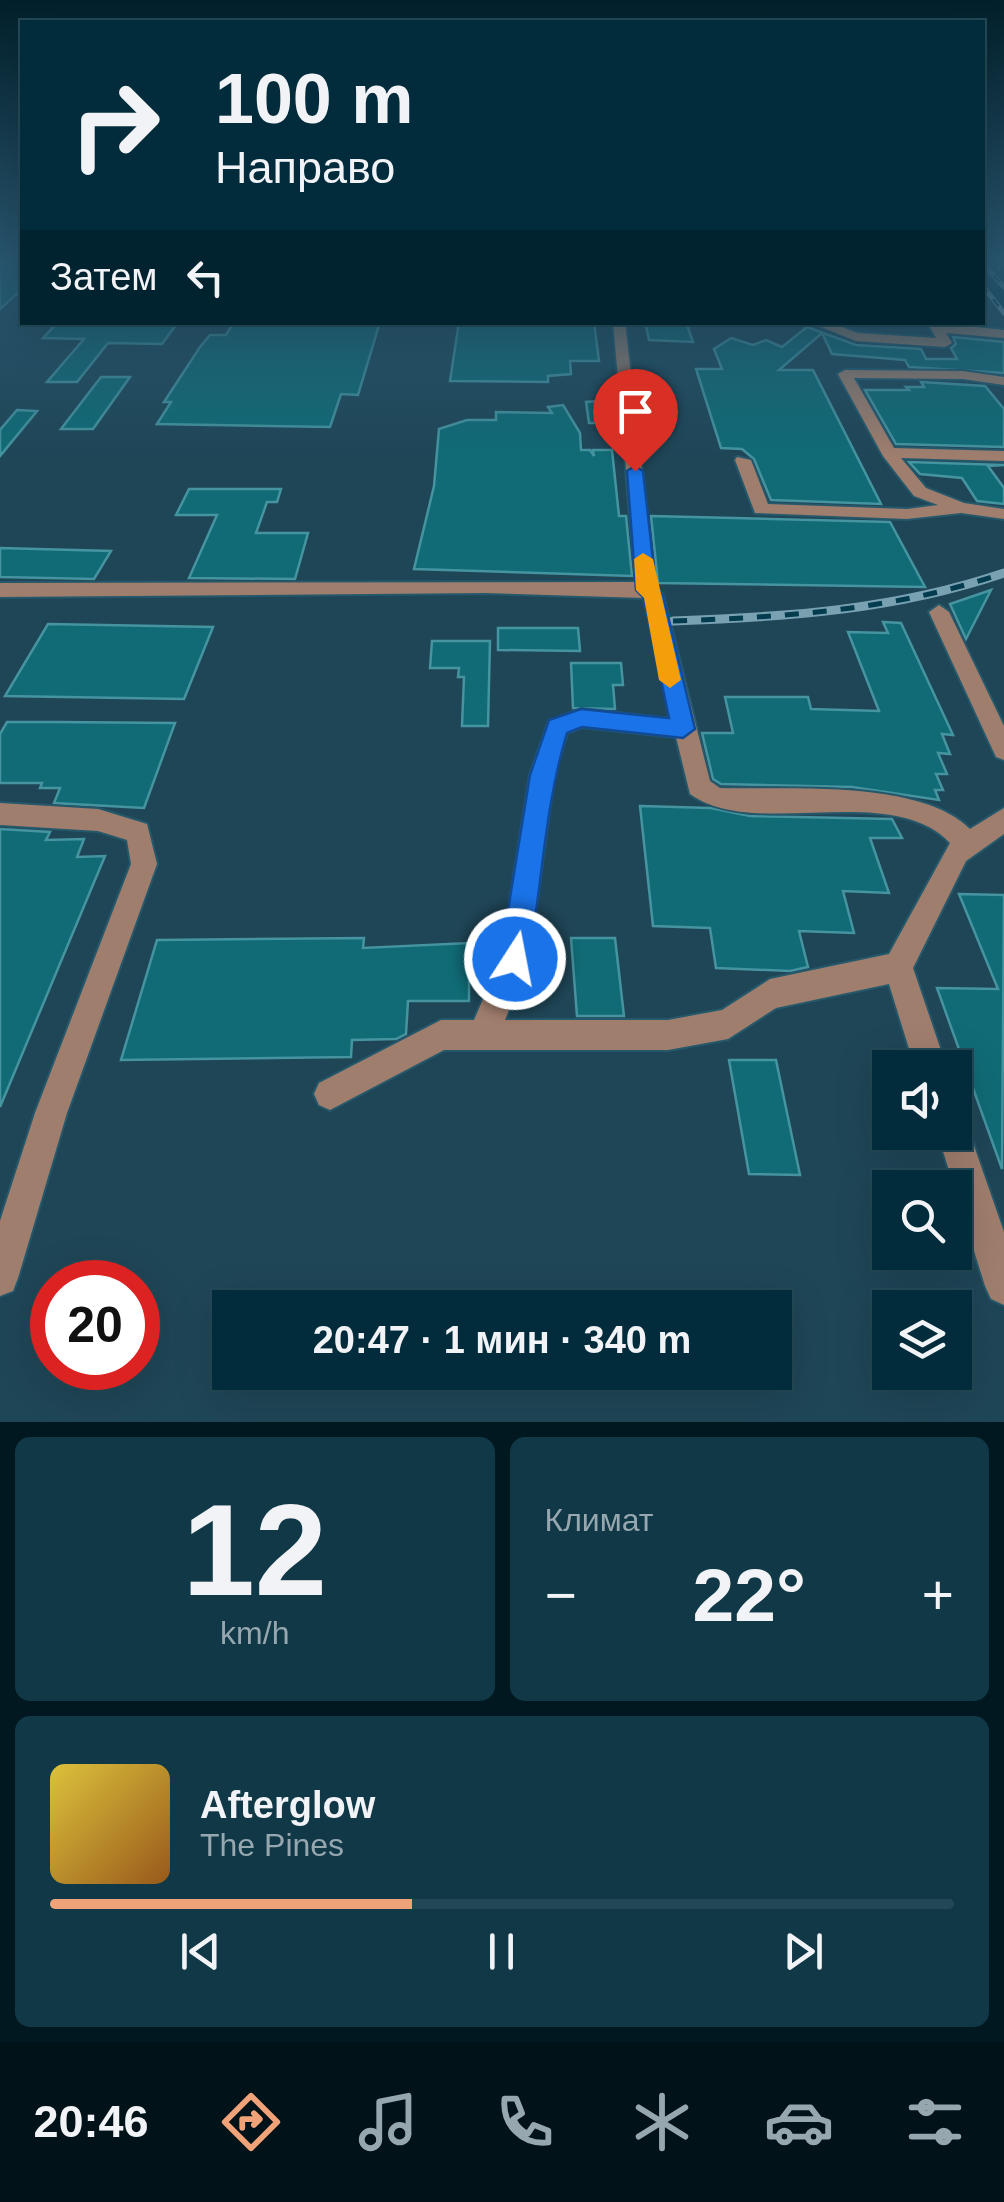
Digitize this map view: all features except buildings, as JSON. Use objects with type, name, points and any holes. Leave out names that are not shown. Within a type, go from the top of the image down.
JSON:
[{"type":"street","points":[[618,325],[646,590]]},
{"type":"street","points":[[823,325],[856,337],[1004,349]]},
{"type":"street","points":[[935,326],[962,375]]},
{"type":"street","points":[[935,326],[1004,334]]},
{"type":"street","points":[[1004,382],[962,375],[844,374],[889,453],[920,492],[961,508],[1004,514]]},
{"type":"street","points":[[889,453],[1004,456]]},
{"type":"street","points":[[744,460],[761,508],[907,514],[961,508]]},
{"type":"street","points":[[0,590],[271,591],[434,583],[646,590],[653,595],[699,787],[716,799],[894,804],[948,824],[968,845]]},
{"type":"street","points":[[940,612],[1004,750]]},
{"type":"street","points":[[483,1035],[515,959],[532,868],[542,775],[558,727],[581,718],[683,729]]},
{"type":"street","points":[[0,814],[98,820],[138,832],[144,864],[50,1113],[0,1278]]},
{"type":"street","points":[[926,1050],[898,967],[957,853],[1004,819]]},
{"type":"street","points":[[330,1094],[442,1035],[668,1035],[728,1024],[770,994],[898,967]]},
{"type":"street","points":[[959,1150],[1004,1286]]},
{"type":"shaded area","points":[[0,325],[1004,325],[1004,1422],[0,1422]]},
{"type":"railway","points":[[673,621],[840,609],[922,596],[1004,573]]},
{"type":"slow traffic","points":[[643,559],[646,590],[653,595],[670,680]]},
{"type":"route","points":[[515,959],[532,868],[542,775],[558,727],[581,718],[620,719],[683,729],[653,595],[646,590],[635,471]]}]
